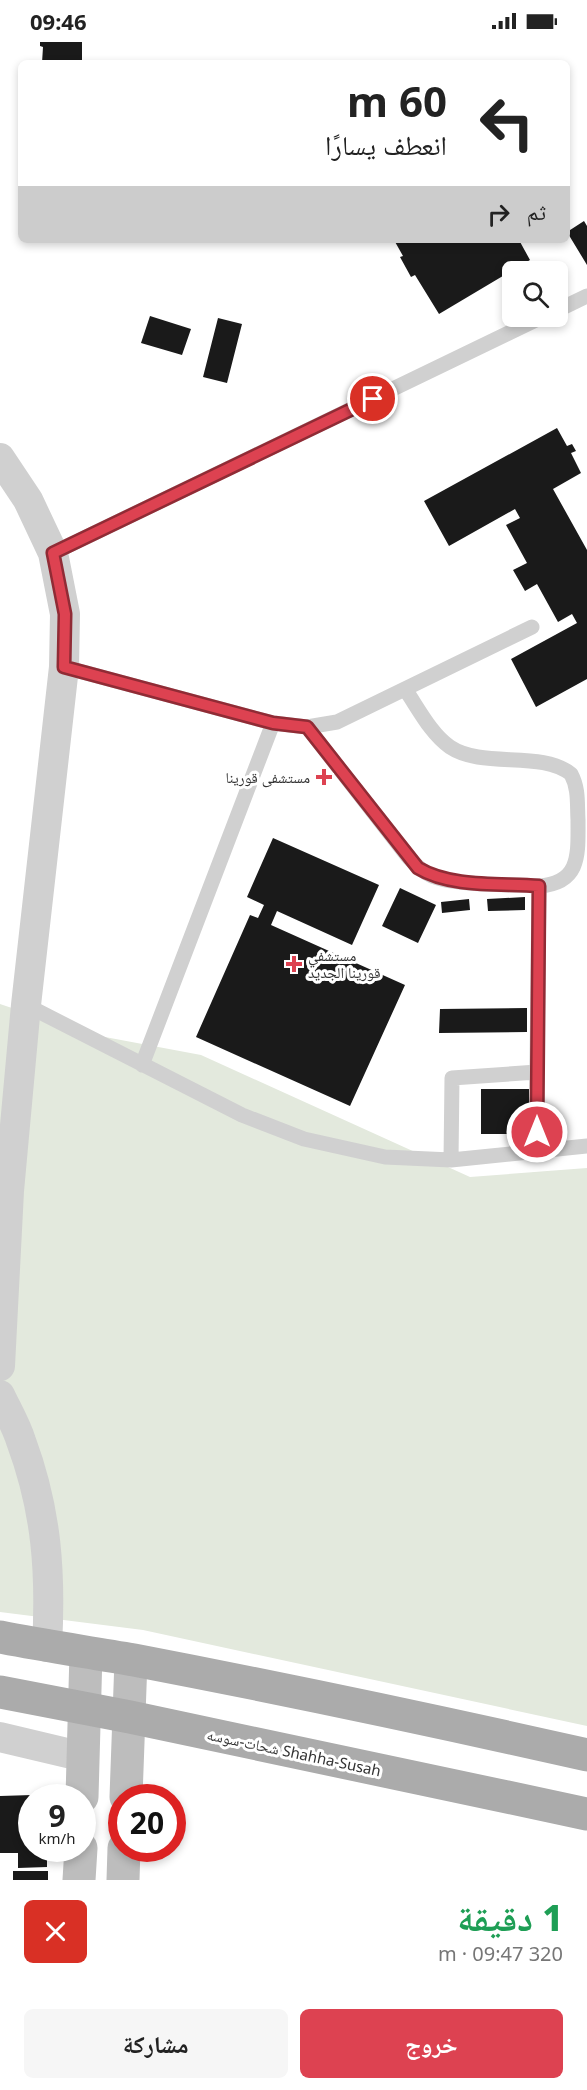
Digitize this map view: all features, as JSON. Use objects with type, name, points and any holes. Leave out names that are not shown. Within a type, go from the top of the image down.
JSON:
[{"type":"main road","points":[[0,1637],[131,1660],[471,1728],[587,1755]]},
{"type":"main road","name":"شحات-سوسه Shahha-Susah","points":[[0,1692],[130,1717],[587,1814]]},
{"type":"street","points":[[0,458],[28,500],[53,553],[65,614],[64,667],[26,1005],[9,1191],[0,1366]]},
{"type":"street","points":[[0,1395],[21,1440],[41,1510],[50,1594],[47,1647]]},
{"type":"street","points":[[83,1784],[86,1653]]},
{"type":"street","points":[[127,1784],[131,1660]]},
{"type":"street","points":[[0,1737],[84,1756]]},
{"type":"street","points":[[80,1880],[81,1862]]},
{"type":"street","points":[[123,1880],[124,1862]]},
{"type":"lane","points":[[568,305],[587,296]]},
{"type":"lane","points":[[53,553],[521,327]]},
{"type":"lane","points":[[64,667],[273,723],[307,727],[337,722],[532,627]]},
{"type":"lane","points":[[307,727],[418,868],[431,876],[447,880],[539,886],[560,881],[569,874],[578,854],[577,792],[571,774],[555,765],[475,756],[452,748],[436,733],[405,689]]},
{"type":"lane","points":[[142,1065],[273,723]]},
{"type":"lane","points":[[536,1152],[539,886]]},
{"type":"lane","points":[[26,1005],[242,1115],[304,1139],[385,1157],[451,1160],[587,1146]]},
{"type":"lane","points":[[451,1160],[452,1078],[537,1072]]},
{"type":"shaded area","points":[[0,1004],[89,1034],[201,1055],[470,1177],[587,1168],[587,1726],[143,1630],[0,1612]]},
{"type":"building","points":[[40,42],[82,42],[82,60],[42,60],[43,47],[40,46]]},
{"type":"building","points":[[584,221],[587,226],[587,265],[570,237],[570,230]]},
{"type":"building","points":[[396,243],[521,243],[530,260],[502,261],[502,277],[439,314],[415,275],[411,277],[400,257],[403,256]]},
{"type":"building","points":[[150,316],[191,329],[182,355],[141,343]]},
{"type":"building","points":[[218,318],[242,324],[227,383],[203,377]]},
{"type":"building","points":[[557,428],[567,446],[572,444],[576,451],[571,453],[581,473],[553,489],[587,550],[587,679],[536,707],[511,659],[577,623],[572,614],[558,622],[537,584],[525,591],[513,570],[527,563],[506,525],[520,518],[515,509],[449,546],[424,501]]},
{"type":"building","points":[[273,838],[379,885],[352,945],[277,911],[271,925],[405,985],[350,1106],[196,1037],[250,915],[258,918],[264,905],[247,897]]},
{"type":"building","points":[[400,888],[436,905],[418,943],[382,926]]},
{"type":"building","points":[[525,897],[525,910],[488,911],[487,899]]},
{"type":"building","points":[[469,899],[470,910],[442,913],[441,902]]},
{"type":"building","points":[[527,1008],[527,1032],[439,1033],[440,1009]]},
{"type":"building","points":[[481,1089],[529,1089],[529,1134],[481,1134]]},
{"type":"building","points":[[18,1795],[18,1853],[0,1853],[0,1796]]},
{"type":"building","points":[[18,1862],[47,1862],[47,1867],[18,1868]]},
{"type":"building","points":[[13,1871],[48,1871],[48,1880],[13,1880]]},
{"type":"place","name":"مستشفى قورينا","points":[[324,777]]},
{"type":"place","name":"مستشفي قورينا الجديد","points":[[294,964]]},
{"type":"route","points":[[373,399],[53,553],[65,614],[64,667],[273,723],[307,727],[418,868],[431,876],[447,880],[539,886],[537,1132]]}]
